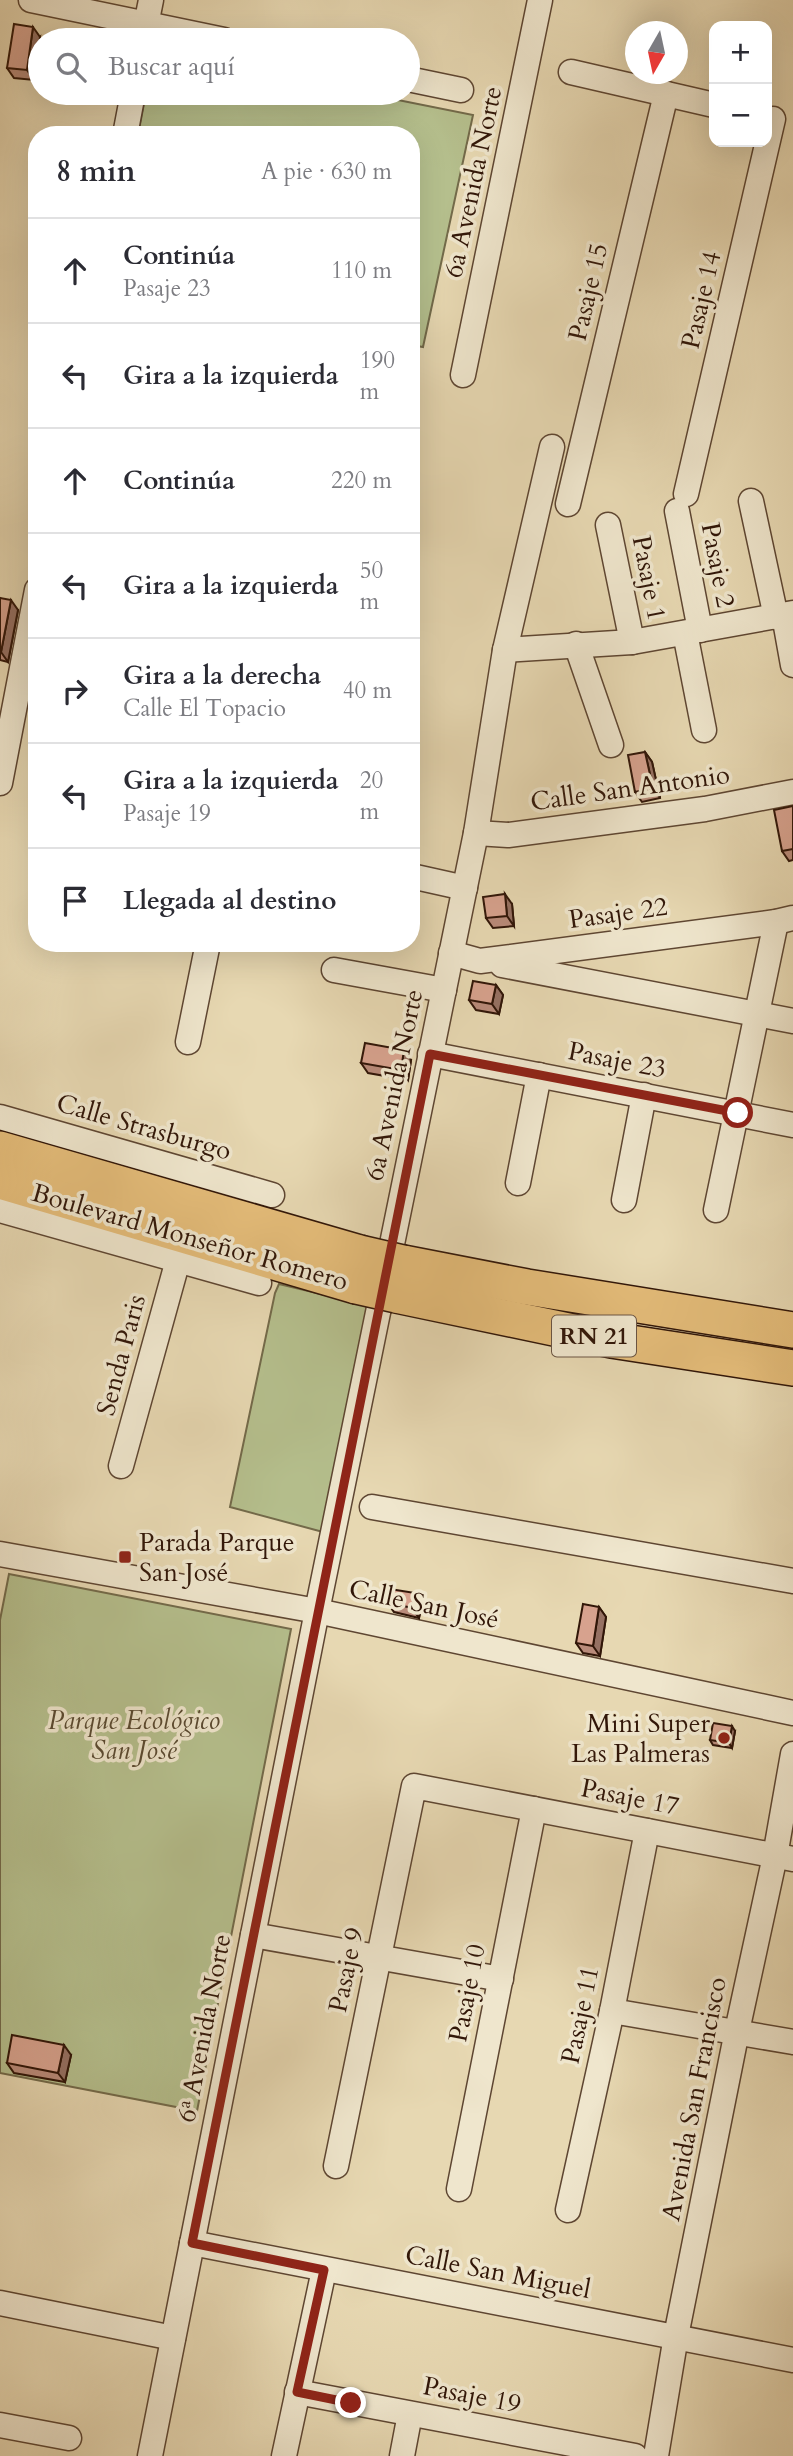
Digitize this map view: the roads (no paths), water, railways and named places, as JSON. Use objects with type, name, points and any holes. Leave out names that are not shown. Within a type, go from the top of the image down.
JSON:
[{"type":"highway","name":"Boulevard Monseñor Romero","points":[[0,1149],[358,1270]]},
{"type":"highway","name":"Boulevard Monseñor Romero","points":[[1,1207],[358,1270],[400,1279],[611,1340],[793,1368]]},
{"type":"highway","name":"Boulevard Monseñor Romero","points":[[400,1279],[527,1287],[793,1330]]},
{"type":"street","points":[[31,0],[175,28]]},
{"type":"street","name":"6a Avenida Norte","points":[[463,375],[540,0]]},
{"type":"street","points":[[571,72],[709,104]]},
{"type":"street","points":[[420,81],[461,90]]},
{"type":"street","name":"Pasaje 15","points":[[568,504],[666,94]]},
{"type":"street","points":[[127,126],[131,105]]},
{"type":"street","name":"Pasaje 14","points":[[682,503],[778,120]]},
{"type":"street","name":"6a Avenida Norte","points":[[317,1611],[476,833],[505,650],[552,447]]},
{"type":"street","points":[[751,502],[784,615],[793,665]]},
{"type":"street","name":"Pasaje 2","points":[[682,503],[692,631],[704,730]]},
{"type":"street","name":"Pasaje 1","points":[[608,525],[632,642]]},
{"type":"street","points":[[505,650],[632,642],[784,615]]},
{"type":"street","points":[[0,783],[28,641]]},
{"type":"street","points":[[576,644],[611,745]]},
{"type":"street","name":"Calle San Antonio","points":[[476,833],[508,835],[705,809],[793,792]]},
{"type":"street","points":[[420,878],[465,888]]},
{"type":"street","points":[[716,1210],[757,1014],[784,920]]},
{"type":"street","name":"Pasaje 22","points":[[451,953],[480,961],[784,920]]},
{"type":"street","points":[[188,1042],[206,952]]},
{"type":"street","points":[[480,961],[793,1021]]},
{"type":"street","points":[[334,970],[444,990]]},
{"type":"street","name":"Pasaje 23","points":[[430,1054],[793,1125]]},
{"type":"street","points":[[519,1183],[539,1075]]},
{"type":"street","points":[[624,1200],[644,1095]]},
{"type":"street","name":"Calle Strasburgo","points":[[0,1117],[272,1195]]},
{"type":"street","points":[[1,1207],[259,1283]]},
{"type":"street","name":"Senda Paris","points":[[121,1466],[178,1261]]},
{"type":"street","points":[[372,1507],[793,1581]]},
{"type":"street","name":"Calle San José","points":[[0,1553],[317,1611],[793,1713]]},
{"type":"street","name":"6ª Avenida Norte","points":[[150,2456],[317,1611]]},
{"type":"street","name":"Avenida San Francisco","points":[[656,2456],[676,2336],[737,2031],[784,1857],[793,1754]]},
{"type":"street","name":"Pasaje 17","points":[[414,1786],[784,1857]]},
{"type":"street","name":"Pasaje 9","points":[[336,2166],[414,1786]]},
{"type":"street","name":"Pasaje 10","points":[[459,2189],[534,1809]]},
{"type":"street","name":"Pasaje 11","points":[[568,2210],[612,2011],[647,1831]]},
{"type":"street","points":[[253,1935],[501,1979]]},
{"type":"street","points":[[612,2011],[793,2042]]},
{"type":"street","name":"Calle San Miguel","points":[[192,2243],[793,2360]]},
{"type":"street","points":[[284,2456],[324,2270]]},
{"type":"street","points":[[0,2303],[173,2338]]},
{"type":"street","name":"Pasaje 19","points":[[297,2392],[635,2456]]},
{"type":"street","points":[[401,2456],[410,2414]]},
{"type":"street","points":[[0,2425],[69,2438]]},
{"type":"place","name":"Parada Parque San José","points":[[125,1557]]},
{"type":"place","name":"Mini Super Las Palmeras","points":[[724,1738]]},
{"type":"park label","name":"Parque Ecológico San José","points":[[134,1735]]}]
